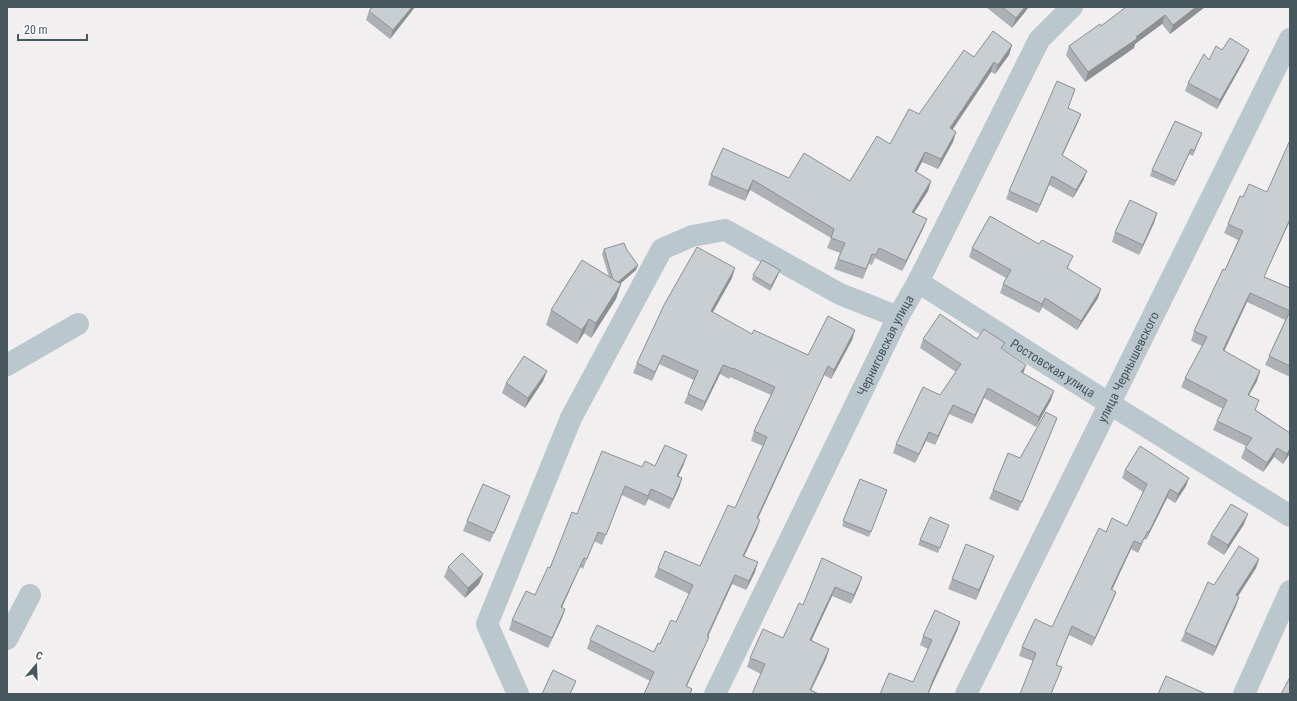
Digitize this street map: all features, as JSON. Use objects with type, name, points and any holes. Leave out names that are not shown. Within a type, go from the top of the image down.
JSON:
[{"type":"street","name":"Черниговская улица","points":[[715,694],[898,317],[918,282],[1040,40],[1072,7]]},
{"type":"street","name":"улица Чернышевского","points":[[966,694],[1290,40]]},
{"type":"street","points":[[518,694],[487,624],[571,418],[662,249],[692,236],[725,230],[840,294],[898,317]]},
{"type":"street","name":"Ростовская улица","points":[[918,282],[1290,516]]},
{"type":"street","points":[[7,366],[78,324]]},
{"type":"street","points":[[1244,694],[1290,591]]},
{"type":"street","points":[[7,639],[30,595]]},
{"type":"building","points":[[372,7],[412,7],[393,30],[369,11]]},
{"type":"building","points":[[1002,7],[1025,7],[1016,18]]},
{"type":"building","points":[[1126,7],[1196,7],[1173,25],[1165,15],[1136,37],[1138,38],[1088,72],[1069,46],[1100,24],[1101,26]]},
{"type":"building","points":[[993,31],[1012,45],[998,65],[994,62],[950,128],[956,132],[941,159],[925,152],[915,171],[931,181],[912,212],[927,219],[906,261],[879,248],[876,255],[872,254],[866,269],[838,259],[845,243],[831,238],[834,229],[753,180],[748,191],[711,175],[723,148],[789,178],[804,153],[850,181],[877,136],[890,144],[909,109],[919,114],[964,50],[974,57]]},
{"type":"building","points":[[1230,38],[1249,50],[1220,100],[1188,83],[1204,54],[1209,60],[1216,46],[1222,50]]},
{"type":"building","points":[[1057,81],[1075,89],[1068,108],[1081,114],[1062,155],[1087,171],[1076,190],[1052,176],[1040,205],[1009,191]]},
{"type":"building","points":[[1175,121],[1202,133],[1194,151],[1191,149],[1176,181],[1152,170]]},
{"type":"building","points":[[1290,140],[1290,219],[1264,277],[1290,288],[1290,311],[1250,293],[1223,350],[1260,371],[1248,395],[1259,400],[1255,410],[1290,433],[1290,449],[1287,454],[1277,448],[1267,463],[1245,448],[1252,438],[1217,421],[1227,400],[1185,378],[1207,337],[1194,331],[1223,269],[1225,270],[1243,231],[1228,224],[1240,196],[1243,197],[1249,184],[1267,192]]},
{"type":"building","points":[[1130,200],[1157,213],[1143,245],[1115,232]]},
{"type":"building","points":[[990,216],[1039,244],[1042,240],[1073,256],[1067,268],[1101,289],[1081,321],[1045,298],[1042,304],[1003,284],[1011,270],[972,248]]},
{"type":"building","points":[[624,243],[627,250],[638,265],[618,282],[613,280],[604,249]]},
{"type":"building","points":[[697,247],[735,268],[711,311],[752,334],[754,330],[808,355],[828,316],[855,330],[834,370],[828,366],[757,518],[760,520],[743,556],[758,562],[749,581],[735,575],[707,636],[709,637],[686,686],[692,689],[690,694],[644,694],[654,672],[590,640],[597,625],[654,652],[658,643],[660,644],[671,620],[676,622],[693,585],[658,568],[665,551],[700,566],[728,505],[735,508],[767,437],[754,431],[775,387],[723,365],[705,402],[688,394],[698,371],[663,355],[655,372],[637,363],[664,305]]},
{"type":"building","points":[[582,260],[621,284],[596,323],[589,319],[582,330],[551,310]]},
{"type":"building","points":[[762,260],[780,270],[771,286],[753,275]]},
{"type":"building","points":[[1290,311],[1290,366],[1269,356]]},
{"type":"building","points":[[940,314],[977,339],[984,329],[1005,343],[1001,348],[1026,365],[1021,372],[1054,391],[1039,417],[988,388],[975,415],[953,405],[938,436],[929,432],[919,454],[896,444],[923,387],[940,395],[961,364],[923,339]]},
{"type":"building","points":[[524,356],[547,371],[528,398],[506,383]]},
{"type":"building","points":[[1046,412],[1057,418],[1022,502],[993,490],[1008,453],[1020,458]]},
{"type":"building","points":[[665,445],[687,455],[677,476],[682,478],[673,499],[651,489],[648,496],[625,486],[606,535],[598,532],[587,559],[584,558],[561,607],[565,609],[552,638],[512,620],[526,591],[535,595],[548,567],[550,568],[572,512],[577,514],[602,451],[642,467],[645,461],[655,466]]},
{"type":"building","points":[[1140,446],[1189,478],[1178,494],[1170,489],[1149,532],[1148,531],[1141,544],[1134,541],[1111,589],[1116,592],[1095,638],[1072,626],[1056,665],[1062,667],[1051,694],[1020,694],[1036,653],[1022,647],[1035,619],[1052,627],[1099,528],[1106,532],[1112,518],[1127,526],[1147,484],[1125,470]]},
{"type":"building","points":[[860,479],[887,490],[871,532],[843,521]]},
{"type":"building","points":[[483,484],[510,496],[494,533],[467,521]]},
{"type":"building","points":[[1231,504],[1248,514],[1228,545],[1211,535]]},
{"type":"building","points":[[930,517],[949,525],[940,548],[920,540]]},
{"type":"building","points":[[966,544],[994,556],[979,590],[952,579]]},
{"type":"building","points":[[1239,546],[1259,559],[1236,595],[1239,597],[1216,647],[1185,632],[1208,582],[1214,585]]},
{"type":"building","points":[[462,553],[483,574],[468,588],[448,567]]},
{"type":"building","points":[[822,558],[862,577],[854,595],[835,587],[810,640],[829,649],[810,690],[819,694],[752,694],[765,664],[750,658],[763,629],[783,638],[799,603],[803,605]]},
{"type":"building","points":[[935,610],[960,622],[928,694],[880,694],[889,673],[913,682],[932,640],[923,636]]},
{"type":"building","points":[[553,670],[576,681],[570,694],[542,694]]},
{"type":"building","points":[[1166,676],[1206,694],[1158,694]]},
{"type":"building","points":[[1290,677],[1290,694],[1281,694]]}]
